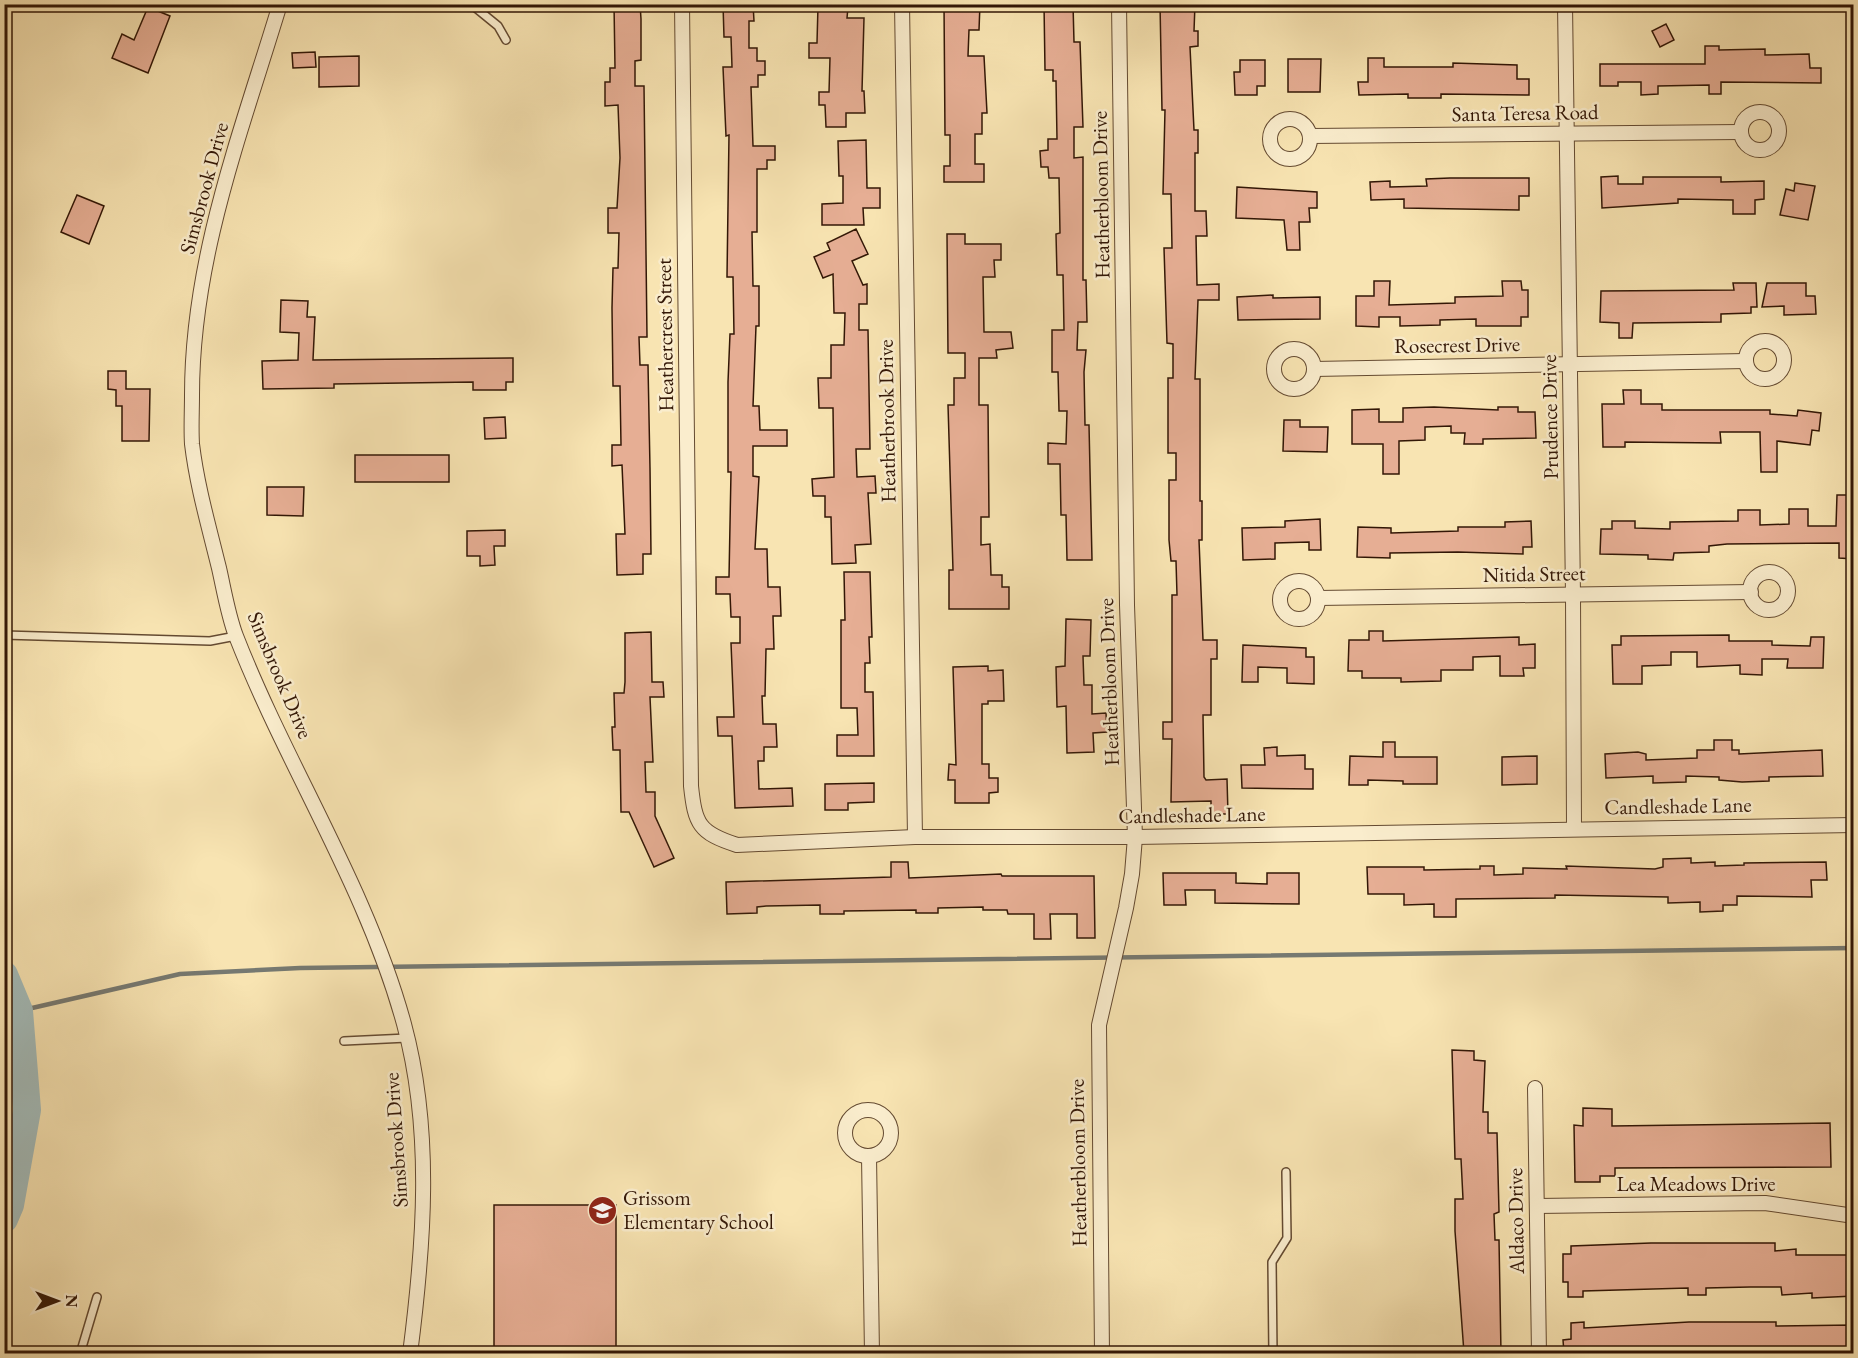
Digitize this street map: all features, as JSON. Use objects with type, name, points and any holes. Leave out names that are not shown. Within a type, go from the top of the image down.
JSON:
[{"type":"street","name":"Simsbrook Drive","points":[[280,4],[218,201],[199,292],[192,362],[192,442],[236,636],[380,953],[407,1038],[418,1100],[423,1174],[420,1262],[410,1353]]},
{"type":"street","name":"Heathercrest Street","points":[[682,4],[690,665]]},
{"type":"street","name":"Heatherbrook Drive","points":[[902,4],[915,837]]},
{"type":"street","name":"Heatherbloom Drive","points":[[1102,1353],[1097,1058],[1099,1025],[1132,874],[1135,837],[1127,605],[1119,4]]},
{"type":"street","name":"Prudence Drive","points":[[1565,4],[1574,595],[1574,828]]},
{"type":"street","name":"Santa Teresa Road","points":[[1310,136],[1741,132]]},
{"type":"street","name":"Rosecrest Drive","points":[[1314,369],[1746,361]]},
{"type":"street","name":"Nitida Street","points":[[1318,598],[1751,592]]},
{"type":"street","name":"Candleshade Lane","points":[[690,665],[694,814],[710,837],[736,845],[915,837],[1135,837],[1854,825]]},
{"type":"street","name":"Aldaco Drive","points":[[1535,1088],[1539,1353]]},
{"type":"street","points":[[869,1156],[872,1353]]},
{"type":"street","name":"Lea Meadows Drive","points":[[1537,1206],[1765,1203],[1854,1216]]},
{"type":"lane","points":[[471,4],[498,26],[507,40]]},
{"type":"lane","points":[[4,635],[210,641],[236,636]]},
{"type":"lane","points":[[344,1041],[407,1038]]},
{"type":"lane","points":[[1273,1353],[1272,1262],[1287,1238],[1286,1172]]},
{"type":"lane","points":[[80,1353],[97,1297]]},
{"type":"building","points":[[614,4],[640,4],[641,60],[635,61],[635,86],[644,86],[647,337],[639,337],[640,365],[648,365],[651,554],[643,554],[643,574],[617,575],[616,534],[625,534],[622,465],[612,466],[612,445],[621,445],[620,386],[613,386],[612,308],[613,268],[618,268],[619,233],[608,233],[608,208],[617,208],[620,158],[618,105],[605,106],[605,82],[610,82],[610,68],[615,68]]},
{"type":"building","points":[[723,4],[753,4],[754,21],[749,21],[749,48],[757,48],[757,61],[765,61],[765,75],[758,75],[758,87],[751,87],[753,146],[775,146],[775,160],[767,160],[767,169],[757,169],[757,232],[752,232],[753,286],[759,286],[759,326],[756,326],[753,406],[759,406],[760,430],[787,430],[787,446],[753,446],[753,476],[759,477],[755,549],[767,549],[768,587],[780,587],[781,616],[773,616],[774,649],[766,649],[765,696],[762,696],[763,724],[776,724],[777,747],[764,747],[764,761],[758,761],[759,789],[792,788],[793,806],[735,808],[732,736],[718,736],[717,717],[734,717],[731,643],[740,643],[740,617],[731,617],[730,594],[716,594],[716,577],[729,577],[731,472],[728,472],[728,382],[730,334],[734,334],[733,277],[727,277],[729,135],[726,136],[723,67],[732,67],[731,37],[724,37]]},
{"type":"building","points":[[944,4],[980,4],[979,30],[969,30],[968,56],[984,56],[987,113],[982,113],[982,134],[975,134],[975,164],[984,164],[984,182],[944,182],[944,166],[950,166],[950,135],[945,135]]},
{"type":"building","points":[[1044,4],[1073,4],[1074,42],[1080,42],[1083,127],[1074,127],[1074,158],[1083,157],[1083,280],[1086,280],[1087,322],[1078,322],[1077,350],[1086,350],[1085,425],[1089,425],[1092,560],[1067,560],[1066,515],[1061,515],[1060,464],[1048,464],[1048,443],[1066,444],[1067,411],[1059,411],[1058,372],[1052,372],[1052,330],[1064,330],[1063,275],[1057,275],[1056,234],[1060,233],[1059,178],[1049,178],[1048,167],[1041,167],[1040,151],[1048,150],[1048,139],[1057,139],[1056,81],[1053,81],[1053,70],[1045,70]]},
{"type":"building","points":[[1160,4],[1195,4],[1194,31],[1198,31],[1198,46],[1190,47],[1194,130],[1198,130],[1198,153],[1195,153],[1195,211],[1206,211],[1207,236],[1196,236],[1197,285],[1219,284],[1219,300],[1198,300],[1195,379],[1200,379],[1202,540],[1199,540],[1203,640],[1217,640],[1217,659],[1211,659],[1211,715],[1203,715],[1204,777],[1206,780],[1227,779],[1228,814],[1211,814],[1211,801],[1171,802],[1172,739],[1163,739],[1163,722],[1172,722],[1172,595],[1177,595],[1176,561],[1171,561],[1169,540],[1169,480],[1176,480],[1176,453],[1168,453],[1168,378],[1173,378],[1173,344],[1167,343],[1164,248],[1172,248],[1171,194],[1163,194],[1165,110],[1162,110]]},
{"type":"building","points":[[818,6],[848,7],[847,18],[864,18],[862,91],[864,91],[865,113],[846,113],[846,127],[826,127],[825,105],[819,105],[819,92],[829,92],[830,58],[809,58],[809,43],[817,43]]},
{"type":"building","points":[[148,7],[170,16],[148,73],[112,58],[122,34],[134,40]]},
{"type":"building","points":[[1666,24],[1674,40],[1660,47],[1652,31]]},
{"type":"building","points":[[1705,46],[1719,46],[1719,50],[1765,49],[1765,55],[1809,54],[1810,68],[1821,68],[1821,83],[1721,82],[1721,94],[1709,94],[1709,85],[1658,86],[1658,94],[1641,95],[1641,82],[1618,82],[1618,86],[1600,86],[1600,64],[1705,64]]},
{"type":"building","points":[[315,52],[316,67],[293,68],[292,53]]},
{"type":"building","points":[[359,56],[359,86],[319,87],[319,57]]},
{"type":"building","points":[[1368,58],[1384,58],[1384,67],[1453,67],[1453,63],[1517,65],[1517,79],[1529,79],[1529,95],[1441,94],[1441,98],[1408,98],[1408,94],[1359,95],[1358,82],[1368,82]]},
{"type":"building","points":[[1288,59],[1321,59],[1320,92],[1288,92]]},
{"type":"building","points":[[1240,60],[1265,60],[1265,86],[1257,86],[1257,95],[1235,95],[1234,72],[1240,72]]},
{"type":"building","points":[[866,140],[867,188],[880,188],[880,208],[863,208],[864,225],[822,225],[822,204],[843,203],[843,176],[839,176],[838,141]]},
{"type":"building","points":[[1618,176],[1618,184],[1643,184],[1643,177],[1721,177],[1721,182],[1764,181],[1764,199],[1755,200],[1755,214],[1733,214],[1733,200],[1678,199],[1678,203],[1602,208],[1601,177]]},
{"type":"building","points":[[1529,178],[1529,196],[1519,196],[1519,210],[1404,208],[1404,199],[1371,200],[1370,182],[1390,181],[1390,187],[1427,186],[1426,179]]},
{"type":"building","points":[[1795,183],[1815,186],[1808,220],[1780,215],[1786,189],[1794,191]]},
{"type":"building","points":[[1237,187],[1317,192],[1317,208],[1309,208],[1310,222],[1299,222],[1300,250],[1287,250],[1284,220],[1236,218]]},
{"type":"building","points":[[77,195],[104,206],[89,244],[61,232]]},
{"type":"building","points":[[856,229],[868,254],[852,261],[863,285],[867,284],[867,304],[859,304],[859,330],[868,330],[870,449],[856,449],[857,477],[875,476],[876,493],[868,493],[871,544],[855,545],[856,563],[832,564],[831,517],[825,517],[825,496],[813,496],[812,479],[834,477],[833,408],[819,408],[818,378],[831,378],[831,345],[844,345],[845,313],[834,313],[833,274],[823,278],[814,257],[830,250],[827,243]]},
{"type":"building","points":[[947,234],[965,234],[965,244],[1001,244],[1001,260],[994,260],[995,277],[983,277],[984,332],[1011,332],[1013,348],[996,350],[997,358],[979,358],[979,405],[988,405],[989,517],[981,517],[981,545],[990,544],[991,575],[1002,575],[1002,587],[1009,587],[1009,609],[949,609],[949,570],[953,570],[948,405],[954,405],[954,378],[965,378],[965,353],[948,353]]},
{"type":"building","points":[[1374,281],[1390,281],[1389,305],[1455,303],[1455,297],[1503,296],[1502,281],[1521,281],[1522,290],[1528,290],[1528,317],[1521,317],[1521,326],[1476,326],[1476,319],[1440,320],[1440,325],[1400,326],[1400,317],[1379,317],[1379,327],[1356,326],[1356,296],[1374,296]]},
{"type":"building","points":[[1733,283],[1756,283],[1757,307],[1751,307],[1751,313],[1721,314],[1721,322],[1633,323],[1632,338],[1619,338],[1619,323],[1600,322],[1601,291],[1734,290]]},
{"type":"building","points":[[1767,283],[1806,283],[1806,296],[1815,296],[1816,314],[1784,315],[1784,306],[1762,307]]},
{"type":"building","points":[[1273,295],[1273,298],[1320,297],[1320,319],[1238,320],[1237,297]]},
{"type":"building","points":[[281,300],[308,301],[307,317],[315,317],[313,360],[513,358],[513,382],[506,382],[506,390],[473,390],[473,382],[334,384],[334,388],[263,389],[262,361],[298,360],[299,333],[280,332]]},
{"type":"building","points":[[108,371],[126,371],[126,389],[150,389],[149,441],[122,441],[122,406],[116,406],[116,390],[108,389]]},
{"type":"building","points":[[1623,390],[1641,390],[1641,404],[1662,404],[1662,410],[1770,410],[1770,414],[1797,416],[1798,410],[1821,413],[1819,431],[1812,430],[1810,445],[1777,441],[1777,472],[1761,472],[1760,432],[1720,432],[1721,443],[1625,442],[1625,447],[1603,447],[1602,404],[1624,404]]},
{"type":"building","points":[[1498,407],[1518,407],[1518,412],[1535,412],[1536,438],[1483,439],[1483,444],[1464,444],[1465,433],[1451,433],[1451,426],[1425,427],[1425,440],[1399,441],[1399,474],[1383,474],[1383,444],[1352,444],[1352,410],[1379,409],[1379,422],[1403,422],[1403,408],[1498,410]]},
{"type":"building","points":[[505,417],[506,438],[485,439],[484,418]]},
{"type":"building","points":[[1284,420],[1300,420],[1300,427],[1328,427],[1327,452],[1283,451]]},
{"type":"building","points":[[355,455],[449,455],[449,482],[355,482]]},
{"type":"building","points":[[267,487],[304,487],[303,516],[267,515]]},
{"type":"building","points":[[1837,495],[1854,495],[1854,559],[1839,558],[1839,543],[1727,544],[1709,546],[1709,552],[1674,553],[1673,560],[1648,559],[1648,555],[1600,554],[1601,529],[1612,529],[1612,521],[1635,521],[1635,528],[1670,529],[1670,522],[1738,521],[1738,510],[1760,510],[1760,525],[1789,524],[1789,509],[1808,509],[1808,526],[1836,526]]},
{"type":"building","points":[[1320,519],[1321,550],[1309,550],[1309,542],[1275,543],[1275,559],[1243,560],[1242,528],[1285,527],[1285,521]]},
{"type":"building","points":[[1531,521],[1532,547],[1523,547],[1523,554],[1390,553],[1390,558],[1357,557],[1358,527],[1391,528],[1391,533],[1458,531],[1458,527],[1505,527],[1505,522]]},
{"type":"building","points":[[505,530],[505,546],[494,546],[495,565],[480,566],[480,556],[467,556],[467,531]]},
{"type":"building","points":[[844,572],[870,572],[872,637],[869,637],[870,663],[865,663],[865,692],[873,692],[874,756],[837,756],[837,735],[858,735],[857,708],[841,708],[841,620],[845,620]]},
{"type":"building","points":[[1066,619],[1091,620],[1090,656],[1083,656],[1084,685],[1092,685],[1092,714],[1106,713],[1107,732],[1093,733],[1094,752],[1067,753],[1066,706],[1057,707],[1056,667],[1065,666]]},
{"type":"building","points":[[1369,631],[1383,631],[1383,641],[1519,637],[1519,645],[1535,644],[1535,668],[1523,668],[1524,676],[1500,676],[1500,656],[1473,657],[1473,670],[1441,670],[1441,681],[1401,682],[1401,678],[1362,678],[1362,671],[1348,671],[1349,640],[1369,640]]},
{"type":"building","points":[[651,632],[652,682],[663,682],[664,697],[650,697],[653,762],[645,762],[646,792],[655,792],[655,816],[674,858],[654,867],[629,812],[621,812],[620,750],[613,750],[612,727],[615,727],[614,693],[624,693],[625,633]]},
{"type":"building","points":[[1729,635],[1729,641],[1772,641],[1772,645],[1810,646],[1811,637],[1824,637],[1823,668],[1787,668],[1788,659],[1762,659],[1762,675],[1740,674],[1740,665],[1697,667],[1697,652],[1671,652],[1671,665],[1642,666],[1642,684],[1613,684],[1612,645],[1621,645],[1621,636]]},
{"type":"building","points":[[1243,645],[1306,648],[1306,657],[1314,657],[1314,684],[1287,683],[1287,668],[1258,667],[1258,682],[1242,682]]},
{"type":"building","points":[[988,666],[988,671],[1003,670],[1004,701],[988,701],[988,704],[982,704],[982,764],[989,764],[989,778],[998,778],[998,792],[989,793],[989,803],[955,803],[955,780],[948,780],[949,764],[956,765],[953,667]]},
{"type":"building","points":[[1714,740],[1732,740],[1732,750],[1739,750],[1739,754],[1822,750],[1823,776],[1769,777],[1769,781],[1742,782],[1719,780],[1719,777],[1686,776],[1686,782],[1653,783],[1653,776],[1606,778],[1605,754],[1638,752],[1646,754],[1646,760],[1697,758],[1697,750],[1714,750]]},
{"type":"building","points":[[1383,742],[1395,742],[1395,757],[1437,757],[1437,784],[1403,784],[1403,781],[1368,780],[1368,785],[1349,785],[1350,756],[1383,757]]},
{"type":"building","points":[[1277,747],[1277,756],[1305,755],[1305,769],[1313,769],[1313,789],[1242,788],[1241,765],[1265,765],[1264,748]]},
{"type":"building","points":[[1537,756],[1537,784],[1502,785],[1502,757]]},
{"type":"building","points":[[874,783],[874,802],[848,803],[848,810],[825,810],[825,784]]},
{"type":"building","points":[[1691,858],[1691,863],[1715,862],[1715,866],[1744,865],[1744,863],[1826,862],[1827,880],[1811,880],[1812,897],[1737,896],[1737,905],[1723,905],[1723,911],[1700,912],[1700,902],[1668,903],[1668,897],[1555,895],[1555,898],[1456,899],[1456,917],[1434,917],[1434,904],[1404,905],[1404,894],[1368,894],[1367,867],[1424,867],[1424,870],[1480,869],[1480,866],[1494,866],[1494,875],[1523,874],[1523,868],[1567,869],[1566,866],[1655,869],[1663,867],[1663,859]]},
{"type":"building","points":[[891,862],[908,862],[909,878],[1001,874],[1002,876],[1094,876],[1095,938],[1077,938],[1077,914],[1050,914],[1051,939],[1034,939],[1034,914],[1008,914],[1007,910],[983,910],[983,907],[938,908],[938,913],[916,913],[916,910],[844,911],[844,914],[820,914],[820,905],[766,906],[757,907],[757,913],[727,914],[726,882],[891,877]]},
{"type":"building","points":[[1163,873],[1236,873],[1236,883],[1267,884],[1267,873],[1299,873],[1299,904],[1215,903],[1215,890],[1185,890],[1186,905],[1164,905]]},
{"type":"building","points":[[1452,1050],[1474,1051],[1474,1060],[1485,1061],[1483,1112],[1488,1112],[1488,1133],[1497,1133],[1499,1212],[1494,1214],[1495,1240],[1499,1240],[1501,1353],[1464,1353],[1455,1231],[1455,1199],[1463,1199],[1461,1159],[1455,1159]]},
{"type":"building","points":[[1583,1108],[1612,1109],[1612,1126],[1830,1123],[1831,1167],[1615,1168],[1615,1176],[1600,1176],[1600,1182],[1575,1182],[1574,1125],[1583,1126]]},
{"type":"building","points":[[494,1205],[616,1205],[616,1353],[494,1353]]},
{"type":"building","points":[[1651,1243],[1775,1243],[1775,1251],[1796,1249],[1796,1255],[1854,1255],[1854,1296],[1812,1298],[1812,1293],[1782,1295],[1781,1287],[1750,1287],[1706,1288],[1706,1295],[1688,1295],[1688,1288],[1583,1291],[1583,1297],[1568,1297],[1568,1282],[1563,1282],[1563,1254],[1571,1254],[1571,1246]]},
{"type":"building","points":[[1584,1322],[1584,1328],[1689,1322],[1776,1322],[1776,1326],[1854,1325],[1854,1353],[1564,1353],[1563,1340],[1571,1339],[1571,1323]]},
{"type":"waterway","points":[[4,8],[6,4]]},
{"type":"waterway","points":[[19,1011],[180,974],[300,968],[1854,948]]},
{"type":"waterway","points":[[4,975],[19,1011],[27,1110],[10,1205],[4,1219]]},
{"type":"place","name":"Grissom Elementary School","points":[[602,1210]]}]
